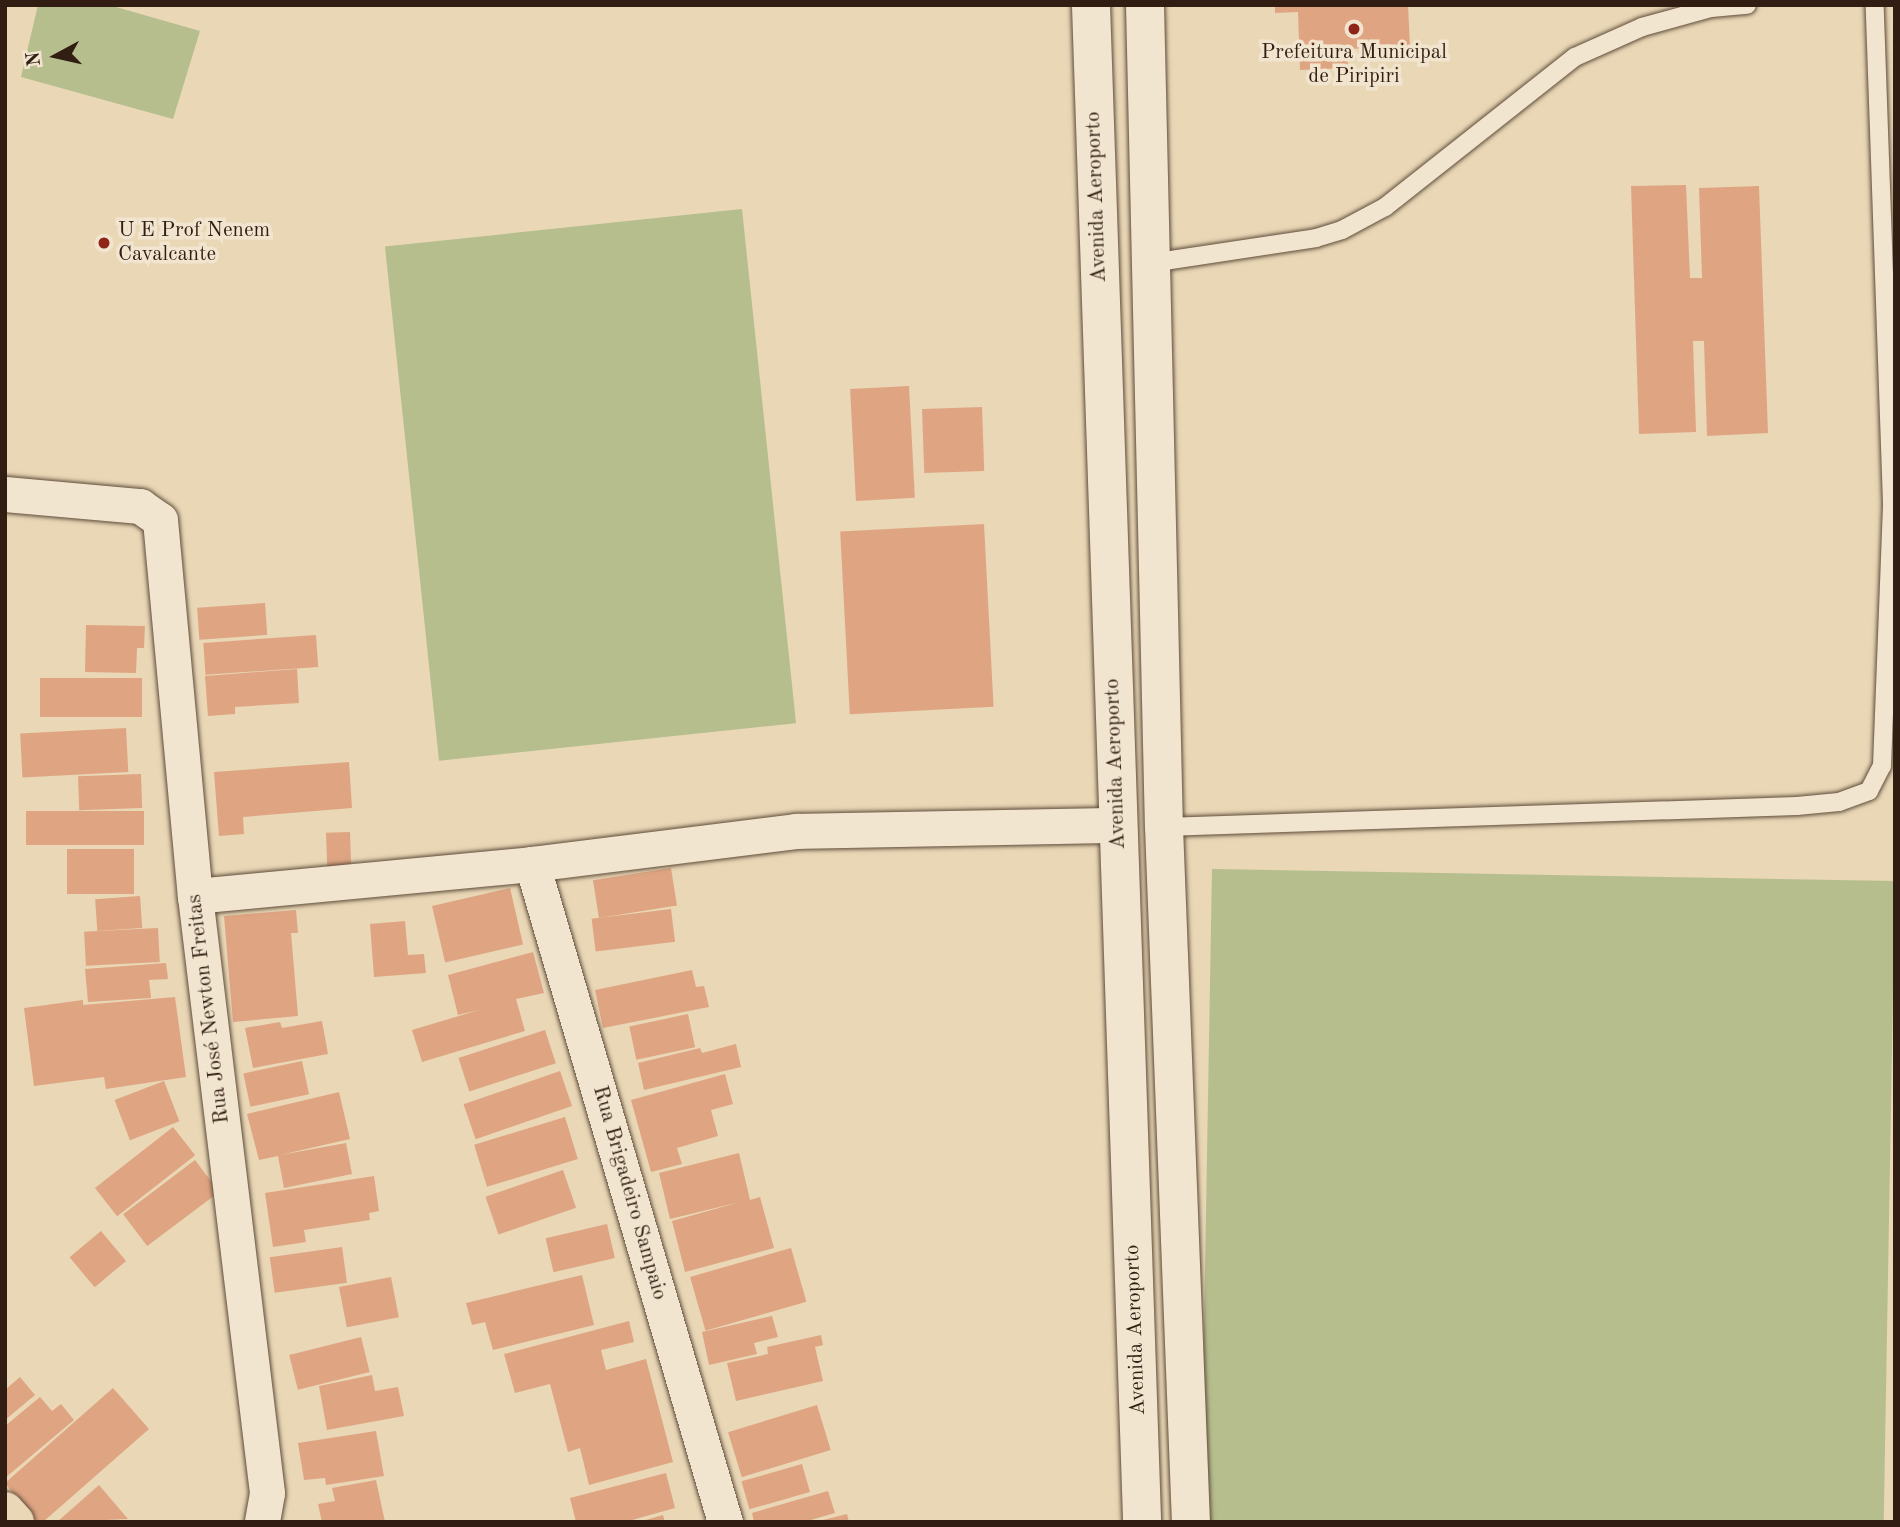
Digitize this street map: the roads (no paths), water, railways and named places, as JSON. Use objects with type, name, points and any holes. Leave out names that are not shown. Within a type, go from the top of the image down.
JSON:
[{"type":"main road","points":[[5,1511],[15,1522]]},
{"type":"street","name":"Avenida Aeroporto","points":[[1091,5],[1142,1522]]},
{"type":"street","points":[[1145,5],[1164,827],[1191,1522]]},
{"type":"street","name":"Rua José Newton Freitas","points":[[5,494],[140,506],[156,514],[163,531],[195,896],[267,1493],[261,1522]]},
{"type":"street","points":[[195,896],[532,864],[796,831],[1118,825]]},
{"type":"street","name":"Rua Brigadeiro Sampaio","points":[[532,864],[725,1522]]},
{"type":"lane","points":[[1151,263],[1316,238],[1342,229],[1385,207],[1575,57],[1642,27],[1711,7],[1747,5]]},
{"type":"lane","points":[[1164,827],[1797,806],[1856,797],[1878,780],[1882,766],[1894,503],[1875,5]]},
{"type":"place","name":"Prefeitura Municipal de Piripiri","points":[[1354,29]]},
{"type":"place","name":"U E Prof Nenem Cavalcante","points":[[104,243]]}]
